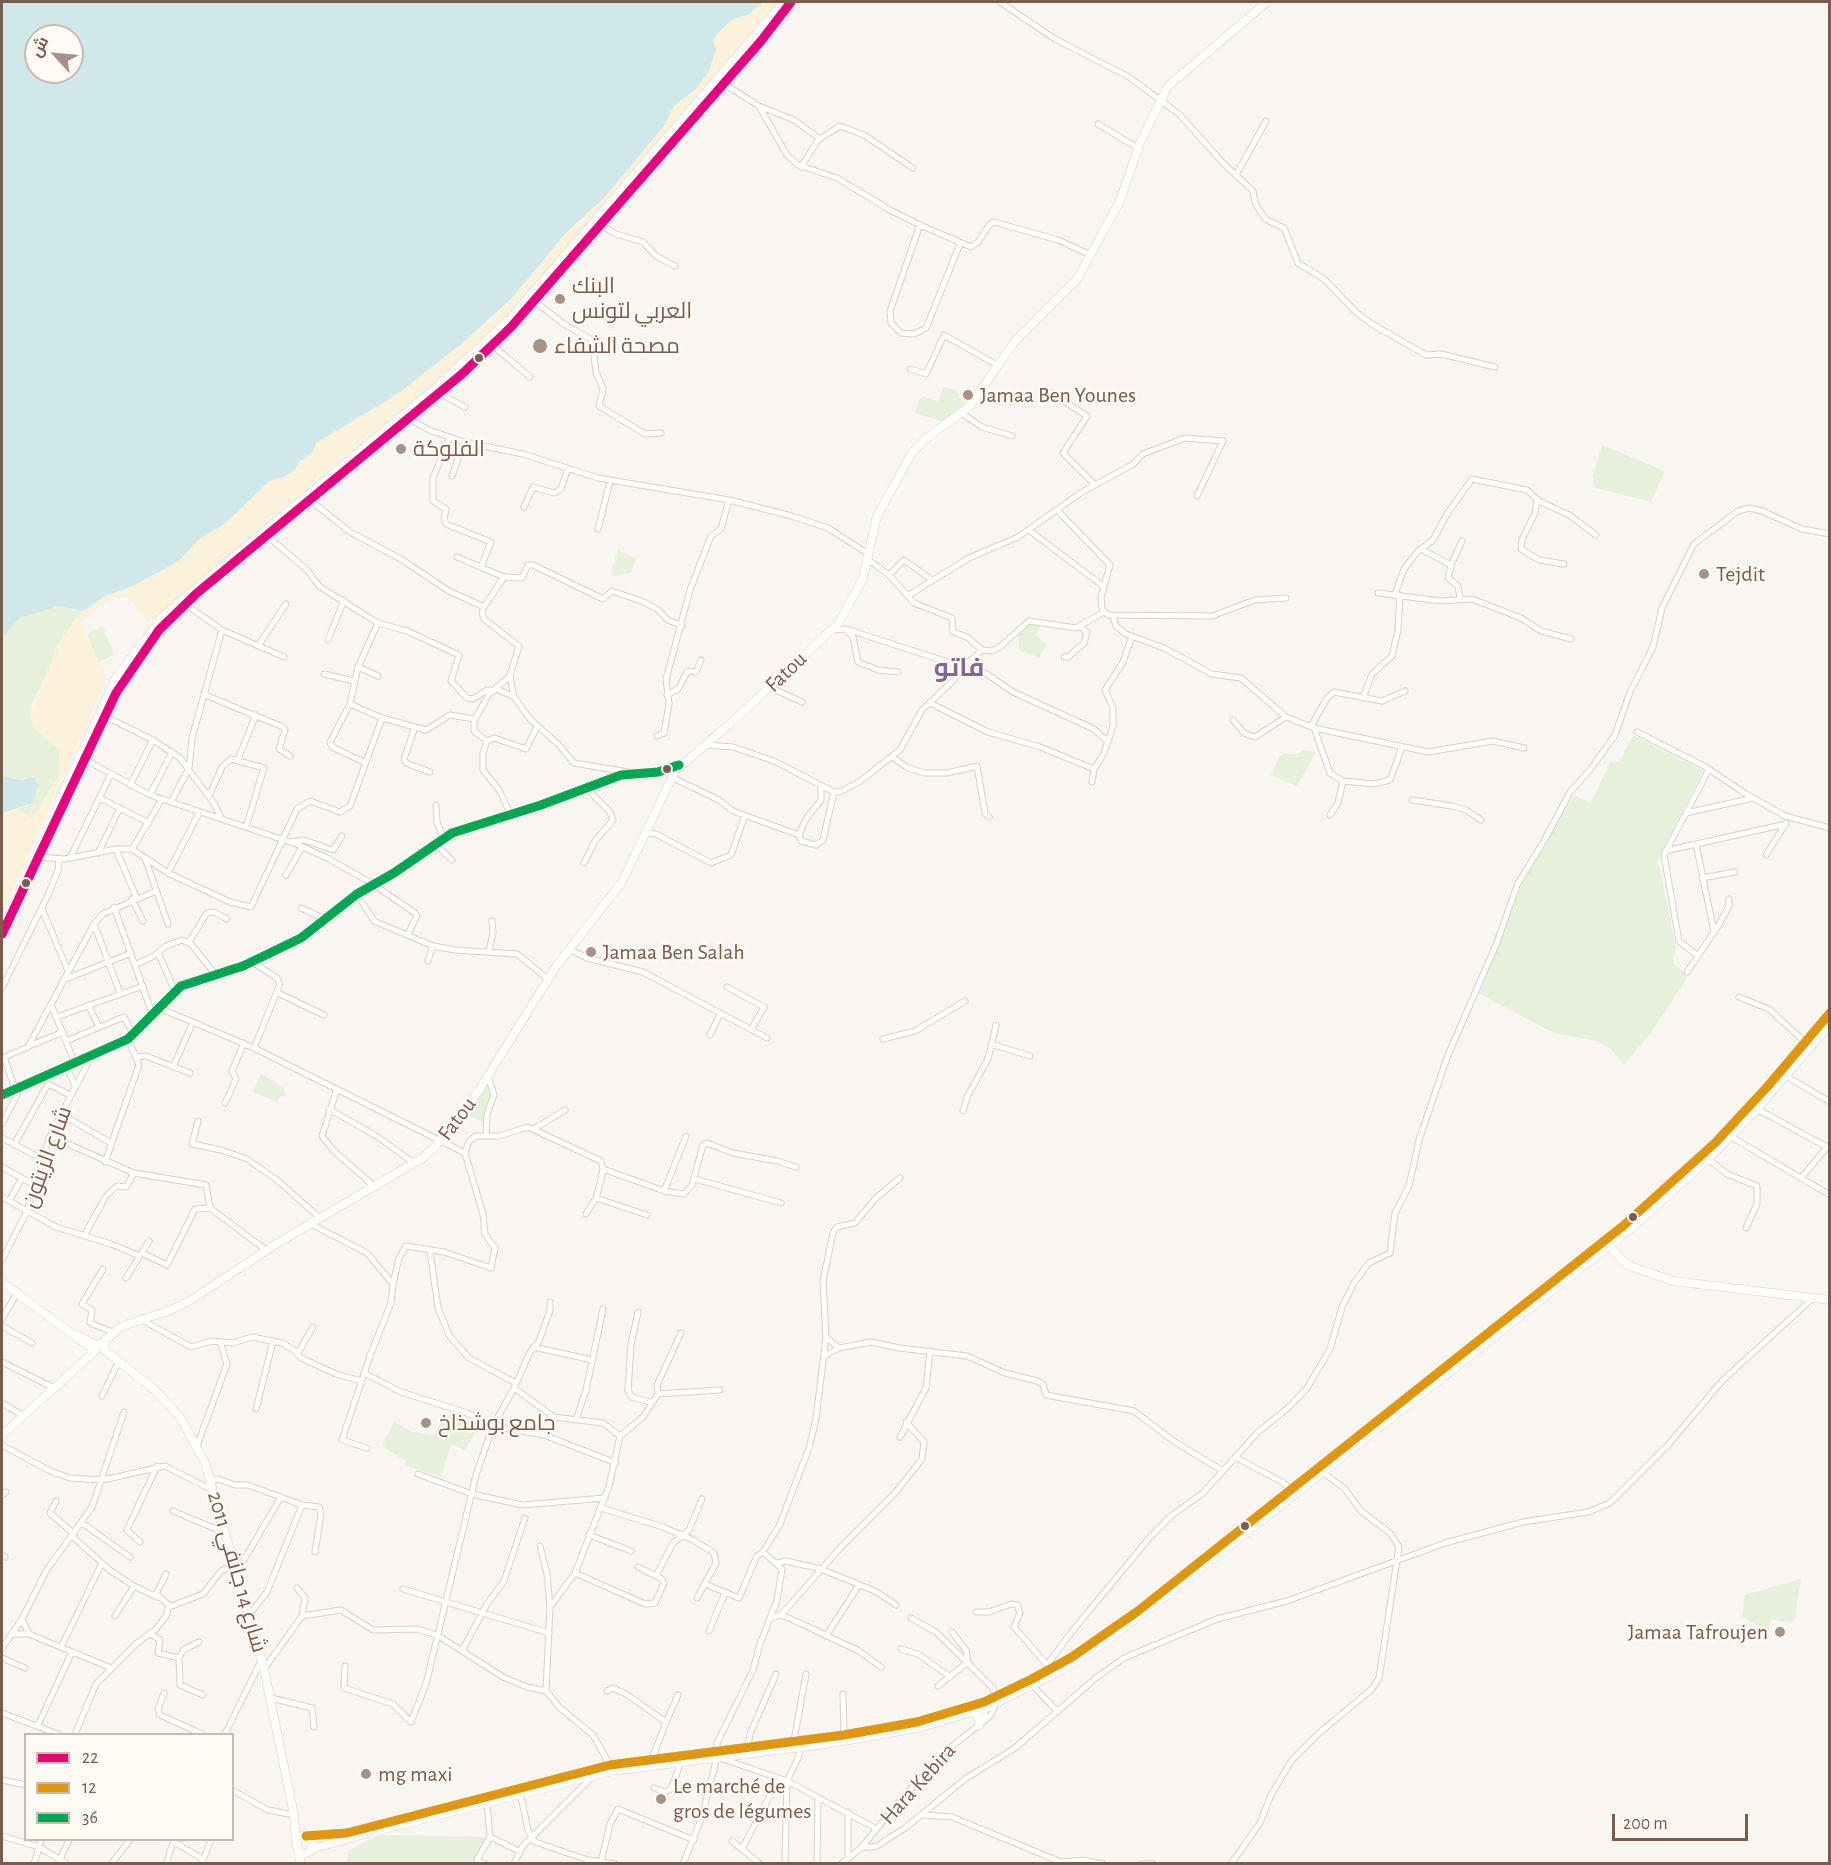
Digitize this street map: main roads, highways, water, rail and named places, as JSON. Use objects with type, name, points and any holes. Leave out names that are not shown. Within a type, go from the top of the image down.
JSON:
[{"type":"main road","points":[[50,829],[64,787],[132,654],[163,616],[406,416],[439,393],[492,345],[720,81],[784,2]]},
{"type":"main road","points":[[720,81],[761,41],[791,2]]},
{"type":"main road","name":"Fatou","points":[[2,1435],[22,1415],[99,1350],[113,1332],[140,1319],[171,1310],[203,1293],[266,1250],[414,1163],[440,1142],[488,1076],[569,949],[618,889],[670,778],[679,765],[769,687],[804,653],[833,630],[854,599],[872,530],[883,502],[912,453],[932,434],[963,414],[1024,331],[1071,286],[1091,255],[1120,201],[1138,148],[1160,100],[1177,76],[1267,2]]},
{"type":"main road","points":[[2,934],[84,759],[101,715],[147,645],[185,604],[265,533],[310,500],[406,416],[532,300]]},
{"type":"main road","name":"Fatou","points":[[2,1095],[131,1037],[175,991],[189,982],[252,962],[301,938],[357,894],[394,873],[443,838],[467,827],[511,815],[629,773],[658,772],[679,765]]},
{"type":"main road","points":[[658,772],[667,774],[670,778]]},
{"type":"main road","points":[[1437,1377],[1601,1252],[1607,1243],[1647,1205],[1757,1109],[1786,1076],[1830,1013]]},
{"type":"main road","points":[[996,1700],[1097,1648],[1607,1243],[1708,1158],[1808,1045],[1830,1024]]},
{"type":"main road","points":[[1607,1243],[1632,1267],[1680,1283],[1830,1300]]},
{"type":"main road","points":[[1601,1252],[1615,1253]]},
{"type":"main road","name":"شارع 14 جانفي 2011","points":[[2,1282],[148,1384],[168,1403],[197,1446],[211,1481],[223,1532],[264,1669],[294,1815],[296,1842]]},
{"type":"main road","points":[[1292,1491],[1322,1471],[1360,1437]]},
{"type":"main road","points":[[299,1853],[347,1835],[610,1765],[797,1744],[917,1725],[972,1712],[1033,1686],[1051,1670]]},
{"type":"main road","points":[[415,1818],[487,1803],[519,1791],[593,1775],[681,1762],[748,1748],[797,1744],[917,1725],[985,1705]]},
{"type":"main road","points":[[972,1712],[979,1718],[979,1725]]},
{"type":"main road","name":"شارع 14 جانفي 2011","points":[[294,1815],[306,1836]]},
{"type":"main road","points":[[301,1863],[296,1842],[306,1836],[347,1835]]},
{"type":"main road","points":[[306,1836],[312,1841],[310,1863]]},
{"type":"water","points":[[2,2],[763,2],[748,15],[733,19],[718,33],[713,40],[716,49],[709,71],[696,89],[674,106],[664,126],[603,199],[566,233],[512,298],[465,341],[399,393],[316,443],[313,452],[299,462],[295,470],[286,476],[270,481],[223,525],[199,539],[179,561],[131,587],[105,596],[83,611],[59,606],[20,618],[2,638]]},
{"type":"water","points":[[2,776],[20,780],[34,777],[38,785],[33,803],[2,813]]},
{"type":"place","name":"البنك العربي لتونس","points":[[560,299]]},
{"type":"place","name":"مصحة الشفاء","points":[[540,346]]},
{"type":"place","name":"Jamaa Ben Younes","points":[[968,395]]},
{"type":"place","name":"الفلوكة","points":[[401,449]]},
{"type":"place","name":"Tejdit","points":[[1704,574]]},
{"type":"place","name":"Jamaa Ben Salah","points":[[591,952]]},
{"type":"place","name":"جامع بوشذاخ","points":[[426,1423]]},
{"type":"place","name":"Jamaa Tafroujen","points":[[1780,1632]]},
{"type":"place","name":"mg maxi","points":[[366,1774]]},
{"type":"place","name":"Le marché de gros de légumes","points":[[661,1799]]},
{"type":"district","name":"فاتو","points":[[959,668]]}]
